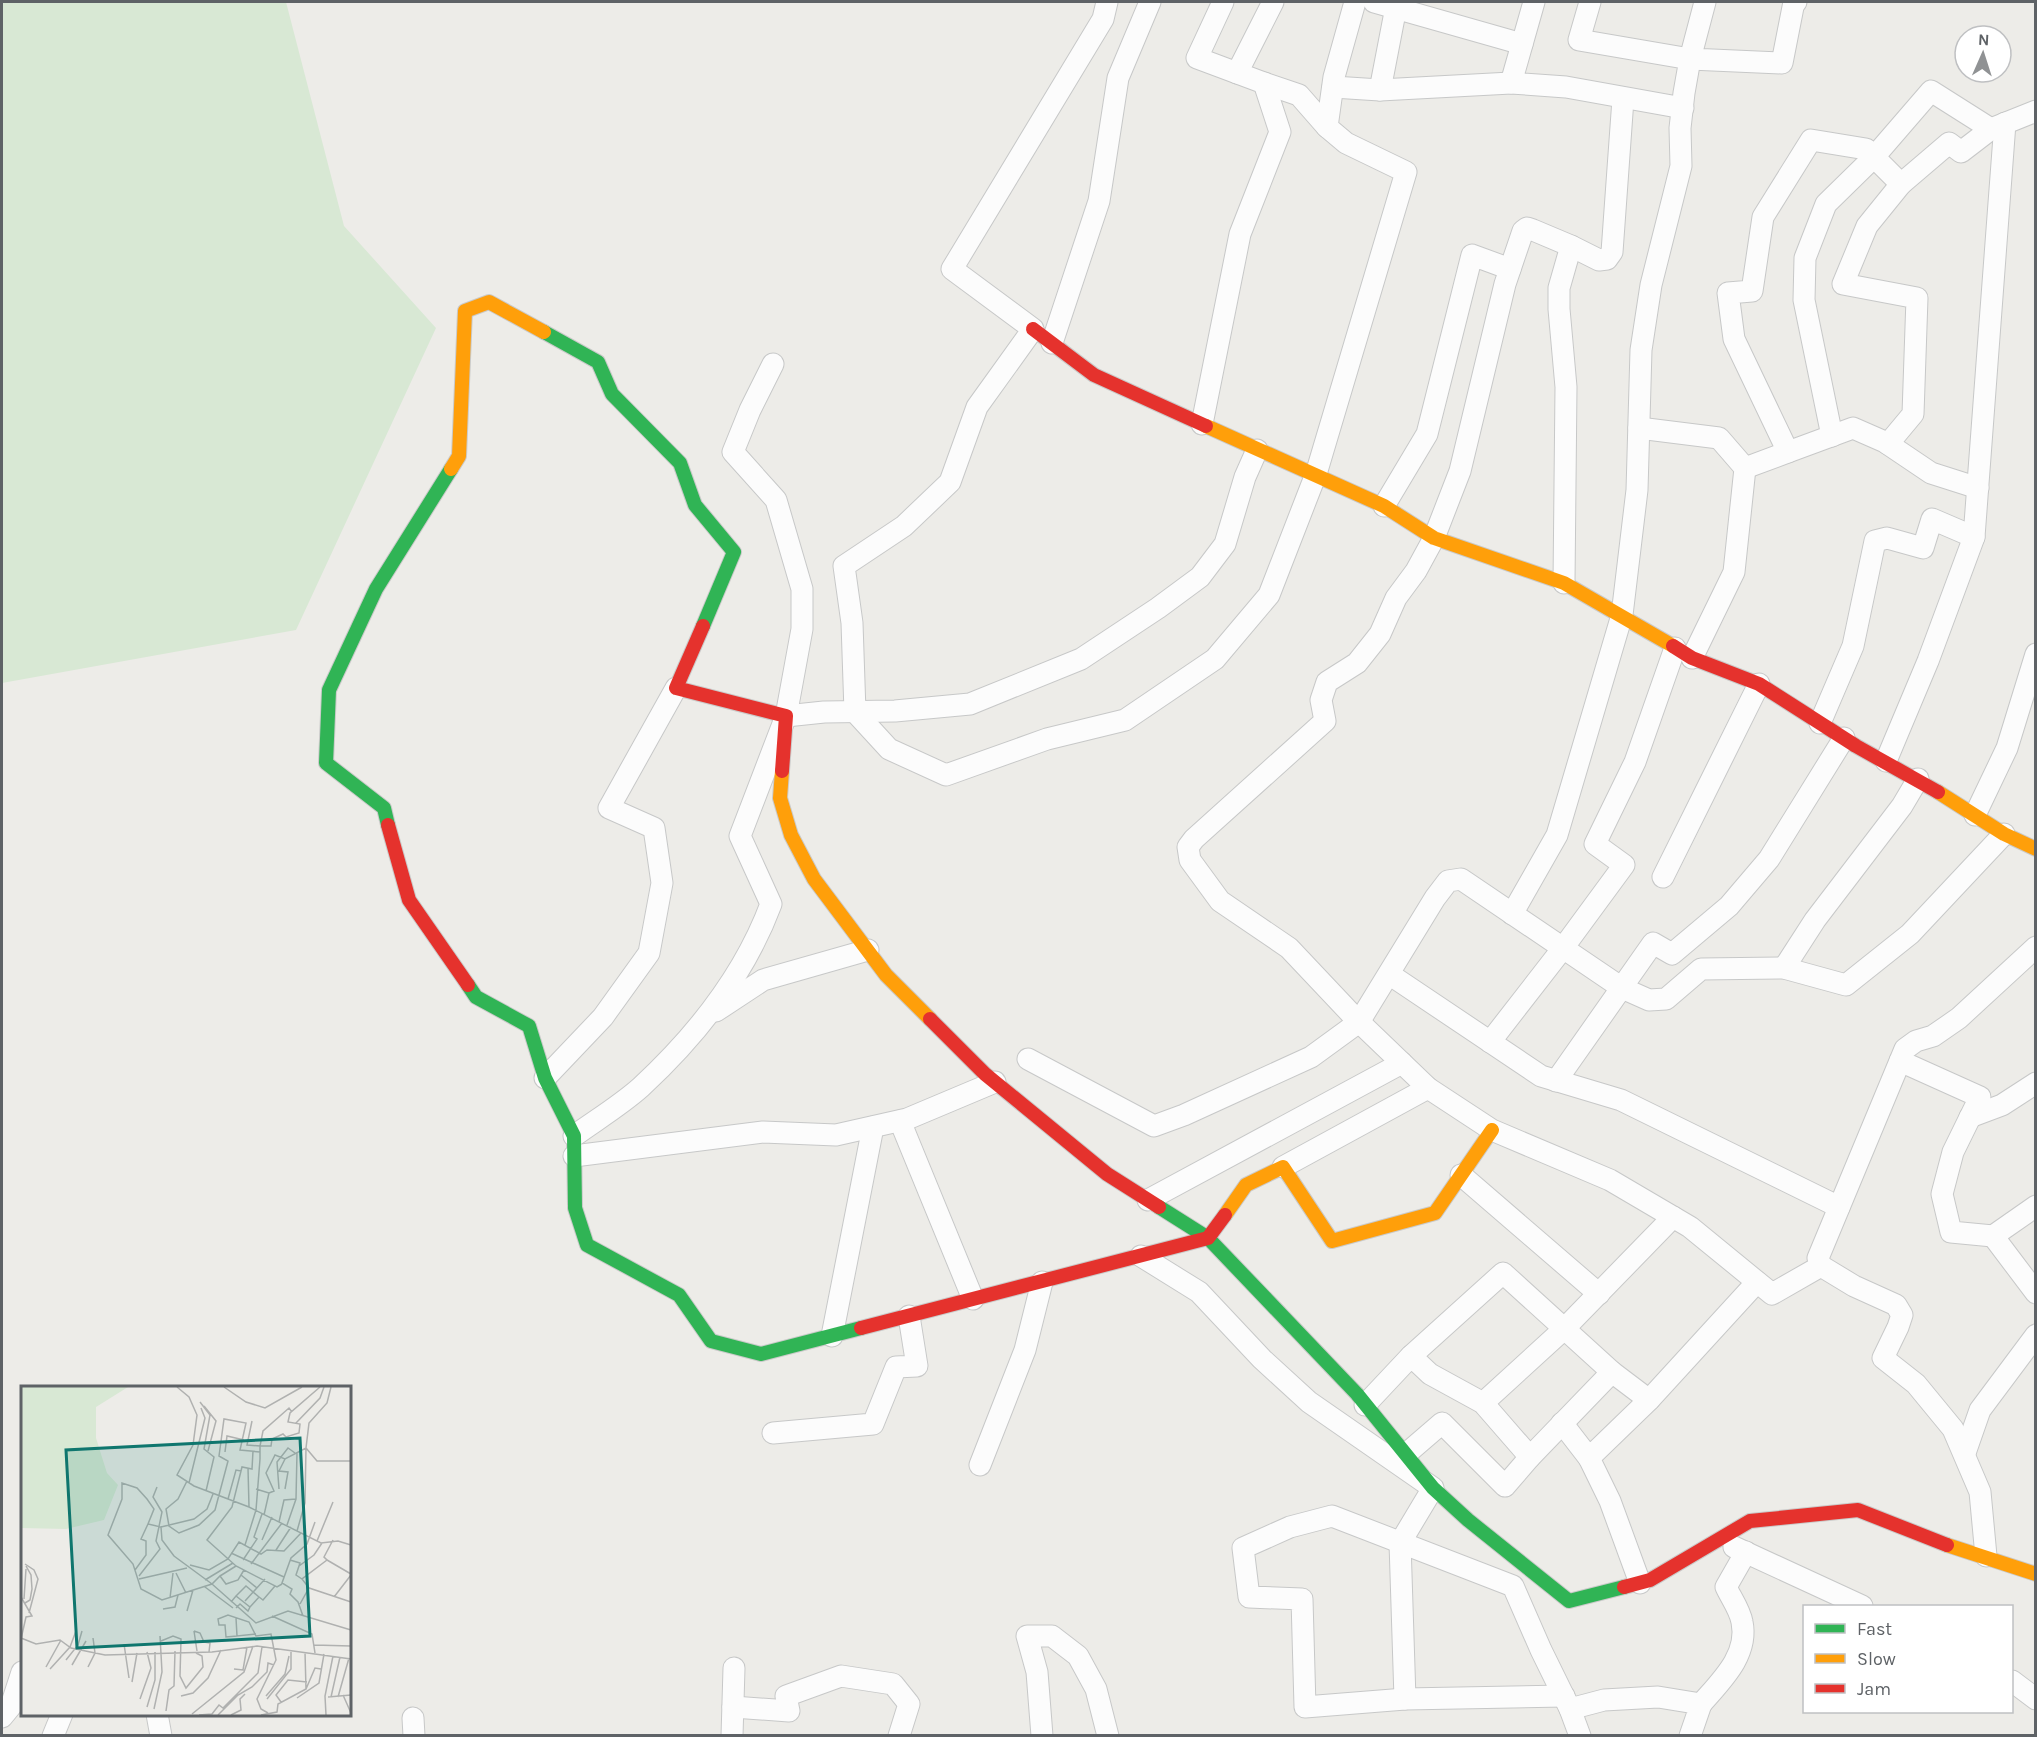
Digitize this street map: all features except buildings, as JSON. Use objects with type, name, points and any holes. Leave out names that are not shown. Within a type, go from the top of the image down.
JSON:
[{"type":"street","points":[[1107,2],[1103,19],[952,268],[1094,375],[1384,506],[1434,538],[1564,583],[1623,615],[1684,653],[1760,684],[1844,738],[1918,779],[2004,834],[2036,849]]},
{"type":"street","points":[[1052,343],[1099,201],[1118,78],[1150,2]]},
{"type":"street","points":[[1034,329],[977,407],[950,482],[904,526],[844,566],[852,623],[855,712],[889,749],[946,775],[1047,739],[1125,720],[1215,658],[1269,595],[1316,474],[1406,172],[1346,143],[1327,127],[1299,95],[1197,58],[1223,2]]},
{"type":"street","points":[[1237,73],[1273,2]]},
{"type":"street","points":[[1327,127],[1333,87],[1355,2]]},
{"type":"street","points":[[1374,2],[1396,5],[1522,44]]},
{"type":"street","points":[[1511,83],[1534,2]]},
{"type":"street","points":[[1590,2],[1580,40],[1690,59],[1782,63],[1794,2],[1796,2]]},
{"type":"street","points":[[1512,914],[1557,835],[1623,615],[1637,490],[1641,350],[1653,276],[1681,166],[1680,128],[1690,59],[1705,2]]},
{"type":"street","points":[[1380,90],[1396,5]]},
{"type":"street","points":[[1202,424],[1240,234],[1280,132],[1264,83]]},
{"type":"street","points":[[1333,87],[1380,90],[1511,83],[1566,87],[1683,108]]},
{"type":"street","points":[[1832,436],[1803,300],[1805,258],[1826,204],[1874,157],[1931,90],[1998,126]]},
{"type":"street","points":[[1623,99],[1612,252],[1606,259],[1599,260],[1527,228],[1523,231],[1510,269],[1460,471],[1434,538],[1416,572],[1396,598],[1380,634],[1357,663],[1327,682],[1321,700],[1325,721],[1194,839],[1188,847],[1190,860],[1220,901],[1289,948],[1359,1022],[1428,1088],[1492,1130],[1610,1180],[1690,1227],[1772,1294],[1821,1266]]},
{"type":"street","points":[[1888,444],[1913,414],[1917,298],[1843,284],[1867,226],[1901,184],[1949,143],[1961,152],[1998,126],[2036,111]]},
{"type":"street","points":[[1886,761],[1928,661],[1974,537],[1998,126]]},
{"type":"street","points":[[1788,453],[1734,339],[1728,293],[1752,291],[1763,217],[1811,140],[1866,148],[1901,184]]},
{"type":"street","points":[[1564,583],[1566,387],[1559,288],[1571,246]]},
{"type":"street","points":[[1384,506],[1427,434],[1472,255],[1510,269]]},
{"type":"street","points":[[545,1078],[603,1017],[649,953],[662,883],[654,828],[609,808],[676,687],[734,552],[695,505],[680,464],[612,394],[598,362],[489,302],[465,312],[459,456],[376,589],[330,690],[326,763],[384,807],[409,900],[476,997],[529,1026],[545,1078],[574,1146],[575,1208],[587,1245],[679,1295],[711,1341],[761,1354],[1208,1238],[1246,1185],[1428,1088]]},
{"type":"street","points":[[773,364],[750,410],[733,452],[777,500],[802,589],[802,628],[786,716],[780,798],[791,835],[814,879],[886,975],[994,1082],[1107,1174],[1208,1238],[1365,1405],[1433,1488]]},
{"type":"street","points":[[1490,1042],[1624,866],[1595,844],[1684,653],[1734,573],[1745,468],[1719,438],[1639,428]]},
{"type":"street","points":[[1745,468],[1853,428],[1888,444],[1931,473],[1978,488]]},
{"type":"street","points":[[676,687],[786,716],[824,712],[895,711],[970,704],[1081,660],[1200,577],[1225,544],[1245,477],[1257,450]]},
{"type":"street","points":[[1820,723],[1853,646],[1875,542],[1887,538],[1923,548],[1932,519],[1974,537]]},
{"type":"street","points":[[1975,815],[2007,748],[2036,654]]},
{"type":"street","points":[[1663,877],[1760,684]]},
{"type":"street","points":[[574,1146],[640,1088],[710,1014],[760,935],[771,904],[740,836],[786,716]]},
{"type":"street","points":[[1556,1081],[1653,944],[1672,954],[1729,906],[1769,859],[1844,738]]},
{"type":"street","points":[[1784,968],[1815,920],[1902,806],[1918,779]]},
{"type":"street","points":[[1028,1059],[1154,1126],[1185,1115],[1311,1057],[1359,1022],[1448,881],[1461,879],[1622,988],[1649,1000],[1666,999],[1701,969],[1784,968],[1846,985],[1910,934],[2004,834]]},
{"type":"street","points":[[1986,1556],[1980,1492],[1953,1429],[1916,1384],[1883,1358],[1902,1315],[1896,1305],[1854,1286],[1821,1266],[1818,1258],[1905,1049],[1917,1041],[1933,1036],[1959,1018],[2036,947]]},
{"type":"street","points":[[710,1014],[763,980],[868,950]]},
{"type":"street","points":[[1389,974],[1541,1076],[1621,1100],[1839,1207]]},
{"type":"street","points":[[1900,1061],[1980,1097],[1953,1152],[1942,1194],[1951,1232],[1993,1236],[2036,1206]]},
{"type":"street","points":[[1148,1200],[1402,1063]]},
{"type":"street","points":[[574,1146],[763,1132],[836,1135],[900,1121],[994,1082]]},
{"type":"street","points":[[1970,1117],[2002,1105],[2036,1083]]},
{"type":"street","points":[[900,1121],[973,1299]]},
{"type":"street","points":[[832,1336],[873,1127]]},
{"type":"street","points":[[1283,1167],[1332,1241],[1435,1213],[1492,1130]]},
{"type":"street","points":[[1461,1174],[1599,1294]]},
{"type":"street","points":[[1483,1403],[1564,1329],[1673,1217]]},
{"type":"street","points":[[1993,1236],[2036,1293]]},
{"type":"street","points":[[1141,1256],[1199,1292],[1262,1359],[1309,1402],[1433,1488],[1468,1520],[1569,1600],[1650,1580],[1750,1521],[1858,1510],[1950,1546],[2036,1574]]},
{"type":"street","points":[[1365,1405],[1411,1356],[1503,1273],[1612,1371],[1649,1400]]},
{"type":"street","points":[[980,1465],[1025,1350],[1042,1281]]},
{"type":"street","points":[[1589,1458],[1649,1400],[1757,1282]]},
{"type":"street","points":[[772,1433],[873,1424],[896,1367],[917,1366],[909,1316]]},
{"type":"street","points":[[1965,1453],[1980,1410],[2036,1335]]},
{"type":"street","points":[[1411,1356],[1430,1374],[1483,1403],[1530,1457]]},
{"type":"street","points":[[1406,1454],[1442,1423],[1505,1486],[1612,1371]]},
{"type":"street","points":[[1562,1423],[1589,1458],[1610,1501],[1640,1583]]},
{"type":"street","points":[[1405,1700],[1400,1543],[1433,1488]]},
{"type":"street","points":[[1580,1736],[1567,1702],[1513,1586],[1332,1516],[1290,1527],[1243,1548],[1249,1597],[1302,1599],[1305,1707],[1405,1700],[1567,1702],[1658,1697],[1701,1704]]},
{"type":"street","points":[[1716,1541],[1746,1552],[1860,1605]]},
{"type":"street","points":[[1690,1736],[1701,1704],[1726,1677],[1742,1650],[1743,1622],[1726,1587],[1746,1552]]},
{"type":"street","points":[[1042,1736],[1037,1672],[1027,1636],[1052,1636],[1078,1656],[1096,1689],[1108,1736]]},
{"type":"street","points":[[732,1736],[734,1668]]},
{"type":"street","points":[[2,1718],[11,1706],[21,1675]]},
{"type":"street","points":[[733,1707],[789,1711],[786,1696],[841,1676],[893,1684],[909,1704],[899,1736]]},
{"type":"street","points":[[2013,1682],[2036,1699]]},
{"type":"street","points":[[53,1736],[61,1716]]},
{"type":"street","points":[[157,1716],[161,1736]]},
{"type":"green space","points":[[2,2],[286,2],[344,226],[436,328],[296,630],[2,683]]},
{"type":"traffic: fast","points":[[544,332],[598,362],[612,394],[680,463],[695,505],[734,552],[703,626]]},
{"type":"traffic: fast","points":[[388,825],[384,808],[326,763],[329,690],[376,589],[451,469]]},
{"type":"traffic: fast","points":[[468,985],[476,997],[529,1026],[545,1078],[574,1136],[575,1208],[587,1245],[679,1295],[711,1341],[761,1354],[861,1328]]},
{"type":"traffic: fast","points":[[1159,1207],[1208,1238],[1357,1394],[1433,1488],[1468,1520],[1569,1601],[1624,1587]]},
{"type":"traffic: slow","points":[[451,469],[459,456],[465,311],[489,302],[544,332]]},
{"type":"traffic: slow","points":[[1206,426],[1384,506],[1434,538],[1564,583],[1673,646]]},
{"type":"traffic: slow","points":[[782,771],[780,798],[791,835],[814,879],[886,975],[930,1019]]},
{"type":"traffic: slow","points":[[1938,792],[2004,834],[2036,849]]},
{"type":"traffic: slow","points":[[1225,1215],[1246,1185],[1283,1167],[1332,1241],[1435,1213],[1492,1130]]},
{"type":"traffic: slow","points":[[1947,1545],[2036,1574]]},
{"type":"traffic: jam","points":[[1033,329],[1094,375],[1206,426]]},
{"type":"traffic: jam","points":[[703,626],[676,688],[786,716],[782,771]]},
{"type":"traffic: jam","points":[[1673,646],[1692,658],[1759,684],[1856,746],[1938,792]]},
{"type":"traffic: jam","points":[[388,825],[409,900],[468,985]]},
{"type":"traffic: jam","points":[[930,1019],[985,1074],[1107,1174],[1159,1207]]},
{"type":"traffic: jam","points":[[861,1328],[1208,1238],[1225,1215]]},
{"type":"traffic: jam","points":[[1624,1587],[1650,1580],[1750,1521],[1858,1510],[1947,1545]]}]
